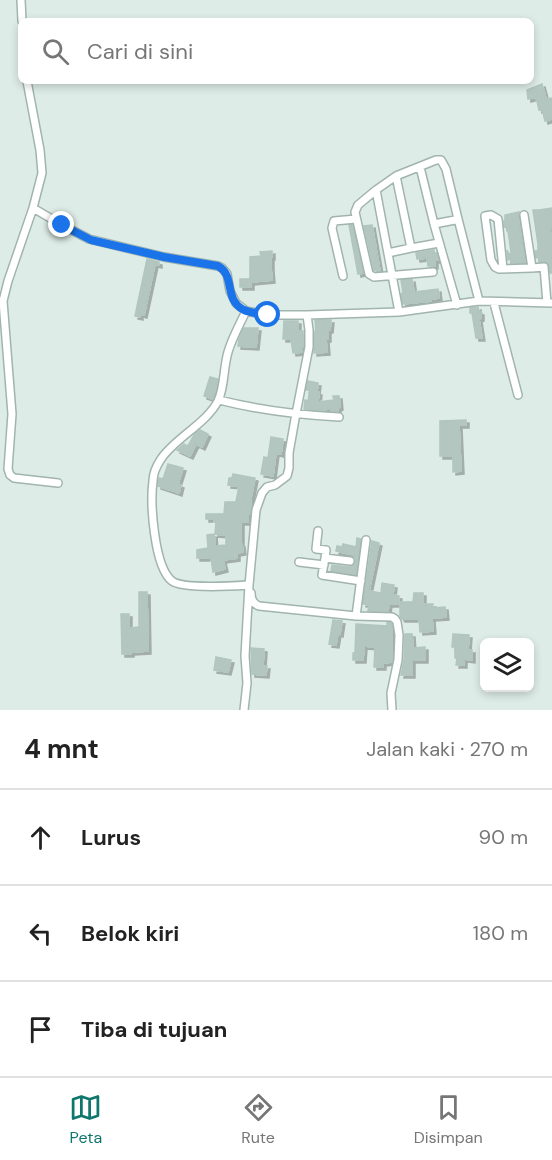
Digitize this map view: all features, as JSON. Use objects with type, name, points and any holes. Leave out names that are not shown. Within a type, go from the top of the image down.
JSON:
[{"type":"street","points":[[21,0],[22,18]]},
{"type":"street","points":[[28,84],[42,173],[3,302],[12,414],[8,473],[14,478],[58,483]]},
{"type":"street","points":[[433,272],[391,277],[371,276],[356,219],[356,208],[396,176],[441,160],[444,164],[479,302]]},
{"type":"street","points":[[420,167],[457,305]]},
{"type":"street","points":[[396,176],[411,248]]},
{"type":"street","points":[[376,190],[399,312]]},
{"type":"street","points":[[33,208],[89,239],[164,257],[218,266],[227,274],[230,291],[236,303],[246,311],[268,315],[399,312],[479,302],[550,303],[548,266],[532,268],[503,269],[496,268],[491,260],[485,216],[491,215],[498,219],[503,269]]},
{"type":"street","points":[[524,215],[532,268]]},
{"type":"street","points":[[343,276],[332,228],[334,221],[356,219]]},
{"type":"street","points":[[434,224],[458,219]]},
{"type":"street","points":[[388,254],[439,243]]},
{"type":"street","points":[[494,303],[518,395]]},
{"type":"street","points":[[246,311],[228,349],[219,400],[214,408],[161,458],[153,479],[152,506],[159,559],[163,570],[171,580],[178,584],[190,585],[249,585]]},
{"type":"street","points":[[245,706],[247,676],[244,656],[256,510],[258,501],[267,487],[275,485],[287,476],[295,415],[309,347],[307,315]]},
{"type":"street","points":[[219,400],[295,415],[339,417]]},
{"type":"street","points":[[318,531],[316,549],[326,550],[322,575],[361,581]]},
{"type":"street","points":[[356,616],[366,540]]},
{"type":"street","points":[[299,561],[350,561]]},
{"type":"street","points":[[249,585],[252,600],[256,605],[356,616],[392,617],[396,620],[399,635],[398,660],[392,684],[392,710]]},
{"type":"building","points":[[542,84],[546,99],[552,98],[552,119],[545,121],[536,97],[528,99],[527,90]]},
{"type":"building","points":[[552,208],[552,229],[550,229],[552,273],[550,273],[548,263],[539,262],[539,257],[536,258],[535,251],[538,251],[538,244],[533,210]]},
{"type":"building","points":[[519,212],[525,263],[512,263],[511,259],[508,260],[507,250],[511,257],[511,252],[504,221],[505,215]]},
{"type":"building","points":[[349,225],[352,225],[363,273],[358,274]]},
{"type":"building","points":[[372,225],[380,271],[374,270],[364,226]]},
{"type":"building","points":[[434,250],[438,260],[435,260],[435,266],[428,266],[427,258],[417,259],[416,253]]},
{"type":"building","points":[[272,251],[272,280],[251,282],[251,287],[240,287],[240,279],[250,279],[250,257],[261,256],[260,252]]},
{"type":"building","points":[[147,259],[159,262],[159,265],[155,264],[144,315],[140,314],[140,317],[135,316]]},
{"type":"building","points":[[412,279],[414,292],[438,289],[439,298],[403,304],[401,280]]},
{"type":"building","points":[[478,307],[481,312],[479,319],[482,338],[476,338],[472,313],[470,313],[470,308]]},
{"type":"building","points":[[315,320],[331,320],[328,339],[326,339],[327,352],[314,353]]},
{"type":"building","points":[[284,321],[298,321],[298,332],[303,331],[302,352],[293,353],[291,339],[283,339]]},
{"type":"building","points":[[244,328],[258,328],[256,347],[238,346]]},
{"type":"building","points":[[210,377],[218,379],[213,399],[204,396]]},
{"type":"building","points":[[308,381],[318,383],[318,402],[334,400],[333,396],[339,396],[338,411],[304,409],[310,390],[306,390]]},
{"type":"building","points":[[466,420],[466,425],[459,425],[461,471],[453,472],[453,456],[440,456],[440,421]]},
{"type":"building","points":[[200,430],[208,434],[202,447],[196,444],[190,456],[177,450],[184,444],[187,446]]},
{"type":"building","points":[[271,437],[283,439],[281,454],[276,453],[273,476],[261,474],[264,457],[268,458]]},
{"type":"building","points":[[168,464],[183,468],[178,484],[181,485],[179,493],[158,486],[159,478],[163,479]]},
{"type":"building","points":[[233,474],[255,478],[248,522],[241,522],[243,552],[237,553],[237,558],[223,560],[225,569],[213,572],[211,558],[197,558],[197,550],[208,548],[207,535],[214,534],[215,546],[226,545],[226,535],[215,534],[216,522],[214,519],[206,519],[206,514],[224,514],[225,502],[236,502],[239,486],[228,485],[229,478],[232,478]]},
{"type":"building","points":[[357,538],[361,539],[356,574],[331,571],[332,565],[349,567],[354,565],[356,561],[354,555],[336,551],[337,546],[342,547],[343,544],[356,547]]},
{"type":"building","points":[[372,541],[379,543],[369,591],[381,593],[382,583],[394,585],[393,595],[399,596],[398,604],[389,604],[388,611],[368,611],[369,605],[363,604]]},
{"type":"building","points":[[139,592],[147,592],[148,651],[122,654],[121,614],[129,614],[129,628],[139,627]]},
{"type":"building","points":[[414,593],[423,593],[423,604],[433,604],[432,608],[445,607],[446,617],[432,618],[433,631],[420,632],[419,619],[402,619],[400,616],[400,602],[413,602]]},
{"type":"building","points":[[333,620],[342,621],[336,645],[329,644]]},
{"type":"building","points":[[387,622],[391,623],[392,628],[392,662],[383,663],[383,667],[374,667],[375,647],[364,646],[363,660],[353,660],[356,624],[387,626]]},
{"type":"building","points":[[405,634],[412,634],[413,648],[425,647],[425,660],[412,660],[412,675],[401,675]]},
{"type":"building","points":[[453,634],[469,635],[468,650],[472,650],[472,660],[464,659],[464,665],[456,665],[455,647],[452,647]]},
{"type":"building","points":[[251,648],[264,649],[263,666],[267,666],[266,675],[252,674]]},
{"type":"building","points":[[216,657],[231,660],[228,672],[214,670]]},
{"type":"route","points":[[62,225],[91,240],[164,257],[218,266],[227,274],[228,285],[236,303],[246,311],[268,315]]}]
